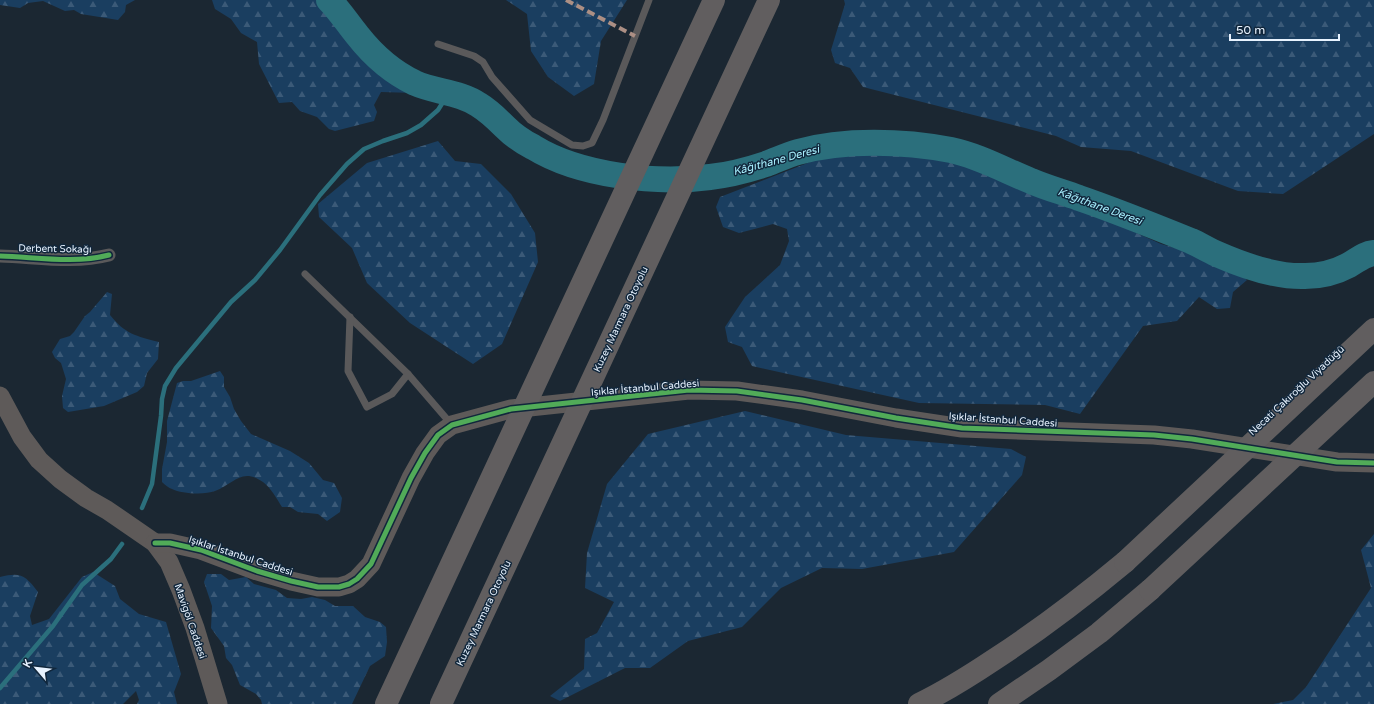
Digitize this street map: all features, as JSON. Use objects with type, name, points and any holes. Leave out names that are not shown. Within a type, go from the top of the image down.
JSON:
[{"type":"highway","points":[[386,704],[714,0]]},
{"type":"highway","name":"Kuzey Marmara Otoyolu","points":[[441,704],[769,0]]},
{"type":"highway","name":"Necati Çakıroğlu Viyadüğü","points":[[919,704],[969,676],[1032,634],[1083,597],[1125,562],[1374,329]]},
{"type":"highway","points":[[999,704],[1049,670],[1099,633],[1150,590],[1374,382]]},
{"type":"street","name":"Derbent Sokağı","points":[[0,256],[79,260],[109,255]]},
{"type":"street","name":"Işıklar İstanbul Caddesi","points":[[155,543],[170,543],[201,550],[257,571],[291,581],[318,587],[339,587],[349,584],[357,579],[371,564],[424,453],[438,435],[452,425],[511,409],[689,390],[737,391],[802,400],[896,418],[962,428],[1154,435],[1200,440],[1337,462],[1374,463]]},
{"type":"street","points":[[0,396],[22,437],[39,460],[60,479],[86,498],[107,510],[155,543]]},
{"type":"street","name":"Mavigöl Caddesi","points":[[155,543],[169,562],[181,590],[195,628],[218,704]]},
{"type":"lane","points":[[438,44],[474,56],[483,62],[492,77],[530,120],[572,144],[583,146],[592,143],[603,120],[648,0]]},
{"type":"lane","points":[[305,274],[408,374],[452,425]]},
{"type":"lane","points":[[350,317],[348,371],[367,407],[392,394],[408,374]]},
{"type":"green space","points":[[0,0],[135,0],[126,5],[125,12],[118,20],[81,14],[74,10],[65,11],[43,1],[28,3],[20,8],[0,5]]},
{"type":"green space","points":[[212,0],[336,0],[346,11],[364,37],[395,65],[417,79],[420,90],[415,93],[381,92],[374,105],[377,112],[374,121],[335,131],[329,129],[317,117],[300,111],[292,102],[279,103],[259,64],[257,42],[241,33],[231,19],[215,9]]},
{"type":"green space","points":[[506,0],[627,0],[601,41],[594,84],[574,96],[548,77],[531,51],[527,14]]},
{"type":"green space","points":[[844,0],[1374,0],[1374,134],[1283,194],[1238,191],[1131,151],[1081,147],[1056,136],[863,87],[850,68],[835,63],[831,50],[845,4]]},
{"type":"green space","points":[[438,141],[455,161],[481,164],[511,194],[535,233],[538,262],[502,344],[473,364],[410,323],[367,283],[352,248],[319,217],[318,204],[367,163]]},
{"type":"green space","points":[[904,147],[1000,171],[1161,244],[1225,262],[1247,280],[1233,292],[1230,308],[1217,309],[1199,297],[1177,321],[1143,326],[1080,414],[1045,405],[919,403],[752,366],[742,347],[728,342],[725,327],[745,297],[780,265],[789,241],[787,229],[773,224],[739,233],[723,227],[716,207],[720,197],[828,155]]},
{"type":"green space","points":[[107,292],[112,294],[110,315],[126,330],[144,338],[159,342],[158,359],[147,373],[144,386],[137,392],[104,406],[68,412],[63,408],[62,396],[66,379],[61,363],[55,358],[52,352],[60,339],[70,336],[74,332],[85,316]]},
{"type":"green space","points":[[220,371],[224,377],[224,387],[230,397],[234,409],[251,434],[290,451],[309,463],[323,480],[334,483],[342,498],[340,512],[327,521],[318,514],[298,512],[290,507],[282,507],[266,484],[249,476],[243,476],[222,488],[205,493],[187,493],[176,491],[162,482],[162,469],[167,442],[167,421],[177,383],[191,381]]},
{"type":"green space","points":[[745,411],[846,435],[1011,449],[1026,457],[1022,475],[954,552],[862,569],[822,568],[781,588],[742,627],[688,641],[650,668],[625,668],[560,701],[550,696],[584,669],[585,639],[597,633],[614,602],[585,588],[587,553],[607,484],[648,434]]},
{"type":"green space","points":[[1374,534],[1374,704],[1273,704],[1293,700],[1306,687],[1371,588],[1361,550]]},
{"type":"green space","points":[[93,572],[115,586],[120,599],[139,614],[166,622],[181,674],[174,692],[177,704],[137,704],[139,700],[136,691],[123,704],[0,704],[0,577],[13,575],[22,576],[30,582],[38,592],[30,616],[32,625],[49,619],[82,577]]},
{"type":"green space","points":[[207,574],[221,574],[229,580],[246,577],[254,584],[276,590],[287,598],[301,599],[312,597],[325,600],[335,606],[353,606],[365,617],[380,622],[386,627],[387,642],[385,656],[370,666],[352,704],[262,704],[261,700],[256,694],[240,685],[232,665],[226,658],[224,646],[211,628],[212,606],[204,582]]},
{"type":"waterway","name":"Kâğıthane Deresi","points":[[329,0],[370,50],[398,74],[423,86],[464,97],[486,110],[511,133],[529,145],[552,157],[595,171],[619,176],[689,179],[738,172],[766,164],[798,152],[835,145],[854,143],[894,143],[914,145],[951,150],[972,156],[1037,183],[1107,208],[1191,241],[1227,258],[1248,266],[1283,275],[1311,276],[1333,272],[1364,256],[1374,253]]},
{"type":"waterway","points":[[142,508],[152,484],[162,399],[165,386],[176,368],[231,302],[255,280],[280,250],[320,195],[347,164],[364,149],[407,133],[421,125],[438,110],[445,99]]},
{"type":"waterway","points":[[0,688],[53,626],[82,585],[111,559],[122,544]]},
{"type":"marked path","points":[[566,0],[635,36]]},
{"type":"cycle path","points":[[0,256],[69,260],[96,258],[109,255]]},
{"type":"cycle path","points":[[155,543],[170,543],[201,550],[257,571],[291,581],[318,587],[339,587],[349,584],[357,579],[371,564],[411,478],[425,453],[438,435],[452,425],[511,409],[689,390],[737,391],[802,400],[896,418],[962,428],[1154,435],[1192,439],[1337,462],[1374,463]]}]
